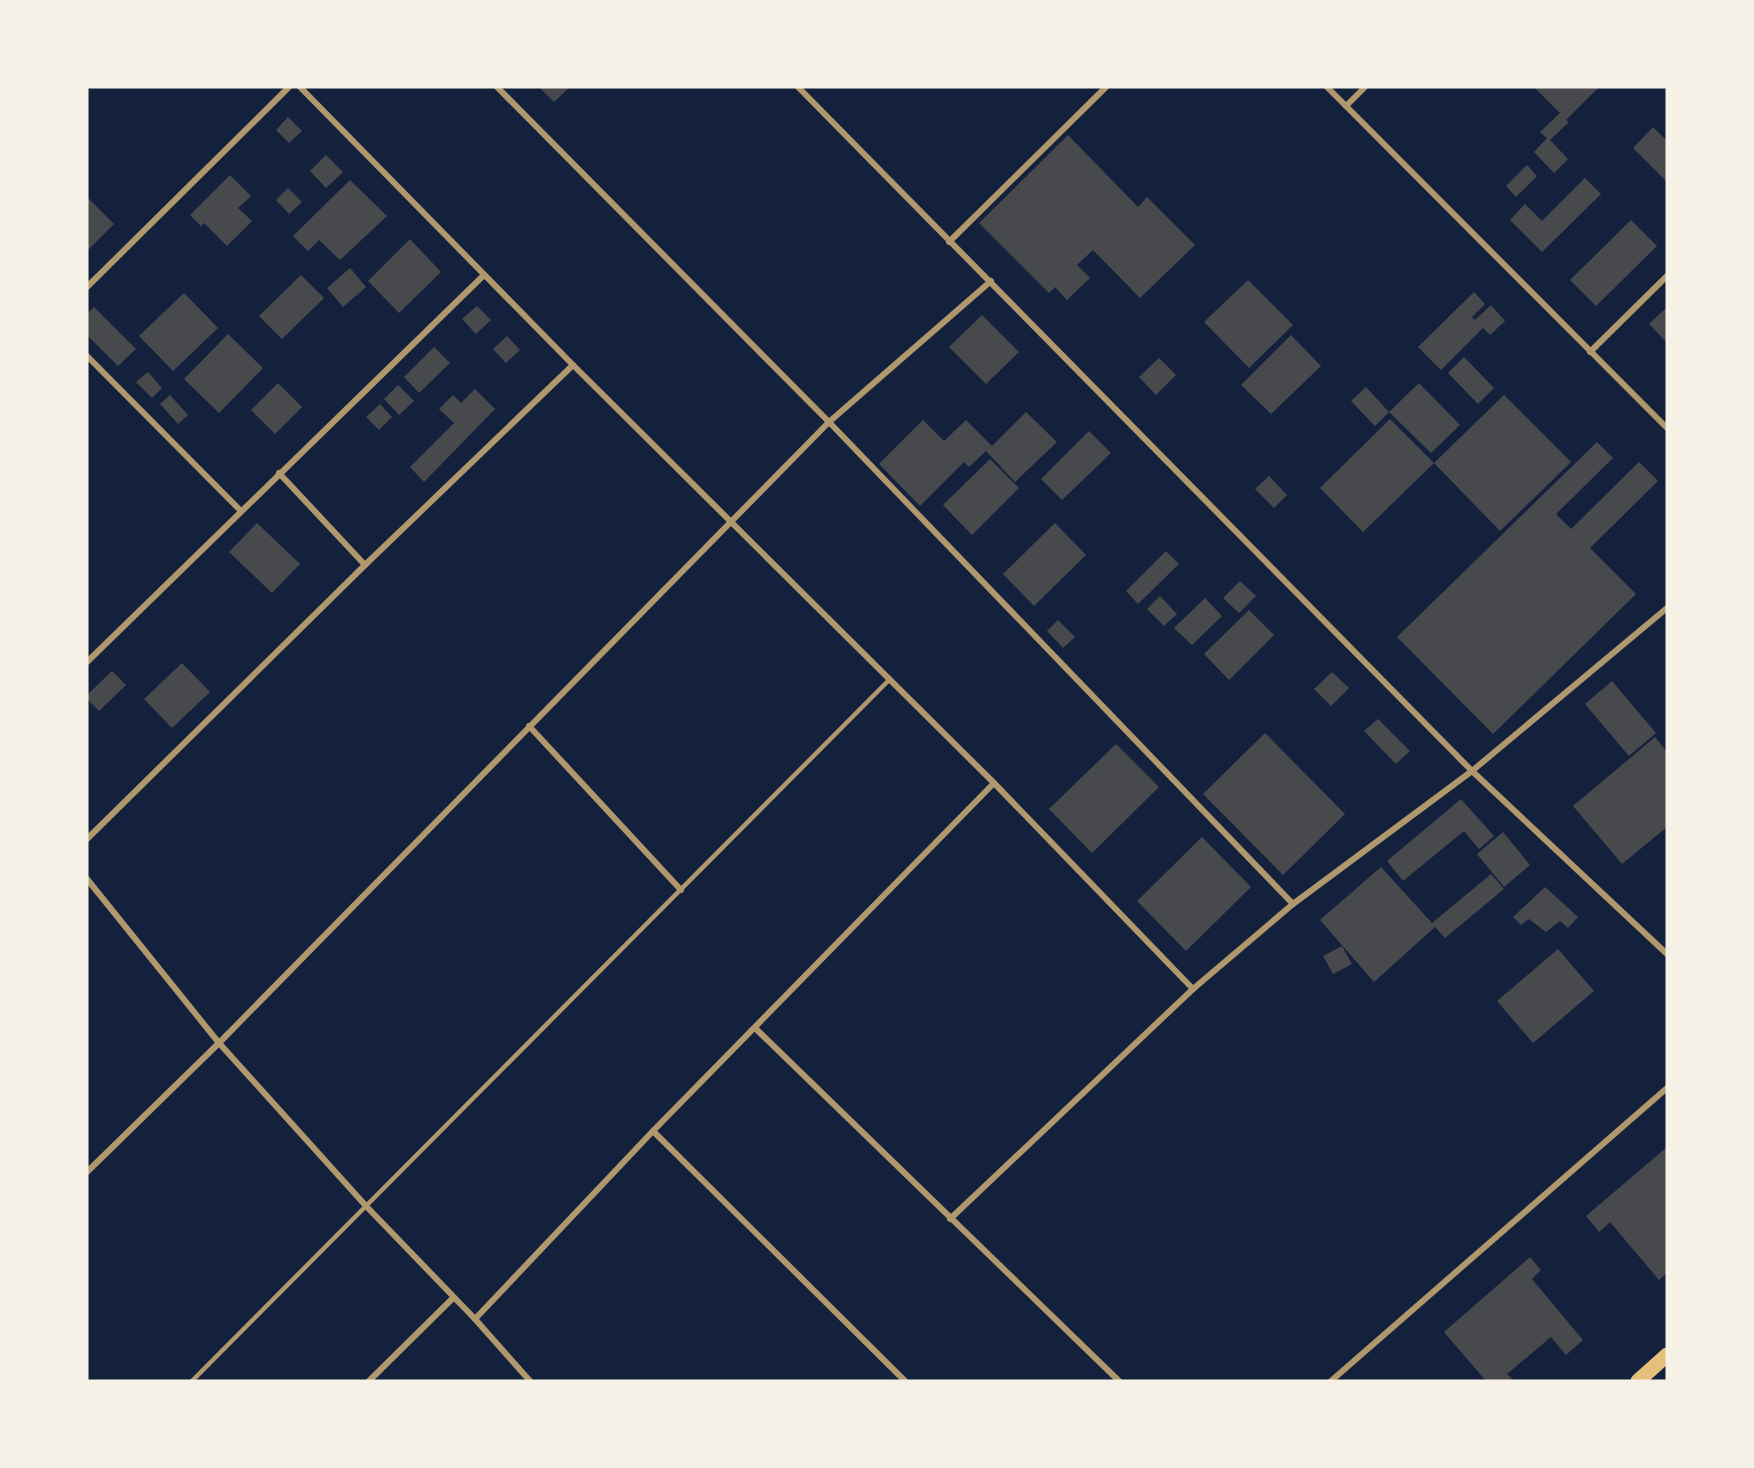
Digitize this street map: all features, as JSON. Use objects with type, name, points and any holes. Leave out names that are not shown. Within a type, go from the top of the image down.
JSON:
[{"type":"main road","points":[[1638,1381],[1667,1355]]},
{"type":"street","points":[[87,287],[289,87]]},
{"type":"street","points":[[300,87],[573,365],[994,783],[1193,989]]},
{"type":"street","points":[[497,87],[829,422],[1293,904]]},
{"type":"street","points":[[798,87],[1472,771],[1667,954]]},
{"type":"street","points":[[949,242],[1106,87]]},
{"type":"street","points":[[1327,87],[1667,428]]},
{"type":"street","points":[[1346,106],[1365,87]]},
{"type":"street","points":[[87,662],[240,510],[484,275]]},
{"type":"street","points":[[1590,352],[1667,276]]},
{"type":"street","points":[[87,1172],[219,1042],[829,422],[991,281]]},
{"type":"street","points":[[87,356],[240,510]]},
{"type":"street","points":[[87,839],[365,565],[573,365]]},
{"type":"street","points":[[279,473],[365,565]]},
{"type":"street","points":[[950,1219],[1193,989],[1293,904],[1472,771],[1667,608]]},
{"type":"street","points":[[529,726],[681,890]]},
{"type":"street","points":[[475,1319],[653,1131],[994,783]]},
{"type":"street","points":[[87,879],[219,1042],[366,1206],[475,1319],[530,1381]]},
{"type":"street","points":[[755,1028],[1119,1381]]},
{"type":"street","points":[[1330,1381],[1667,1088]]},
{"type":"street","points":[[653,1131],[905,1381]]},
{"type":"street","points":[[369,1381],[453,1298]]},
{"type":"lane","points":[[192,1381],[891,679]]},
{"type":"building","points":[[539,87],[570,87],[554,102]]},
{"type":"building","points":[[1534,87],[1599,87],[1566,120],[1569,122],[1550,140],[1568,159],[1554,173],[1534,152],[1547,138],[1540,132],[1560,113]]},
{"type":"building","points":[[288,117],[302,131],[289,143],[276,130]]},
{"type":"building","points":[[1653,127],[1667,141],[1667,182],[1633,148]]},
{"type":"building","points":[[1068,135],[1138,207],[1147,197],[1195,245],[1140,298],[1093,250],[1077,265],[1090,278],[1067,300],[1055,287],[1049,293],[979,223]]},
{"type":"building","points":[[326,155],[343,172],[326,188],[310,171]]},
{"type":"building","points":[[1527,165],[1537,176],[1516,197],[1506,186]]},
{"type":"building","points":[[230,175],[251,196],[238,208],[252,221],[227,246],[204,223],[201,226],[190,215]]},
{"type":"building","points":[[1585,178],[1601,194],[1542,252],[1510,220],[1525,204],[1542,221]]},
{"type":"building","points":[[350,180],[387,216],[340,260],[319,240],[308,251],[293,236]]},
{"type":"building","points":[[288,188],[302,202],[289,214],[276,200]]},
{"type":"building","points":[[87,197],[114,224],[87,251]]},
{"type":"building","points":[[1631,220],[1657,246],[1596,306],[1570,280]]},
{"type":"building","points":[[410,239],[441,272],[399,313],[368,281]]},
{"type":"building","points":[[350,268],[366,287],[343,307],[327,288]]},
{"type":"building","points":[[301,275],[324,298],[282,339],[259,316]]},
{"type":"building","points":[[1248,280],[1293,325],[1249,368],[1204,322]]},
{"type":"building","points":[[1474,292],[1485,304],[1472,317],[1475,320],[1491,305],[1505,321],[1490,335],[1483,328],[1441,370],[1418,347]]},
{"type":"building","points":[[184,293],[218,328],[173,371],[139,336]]},
{"type":"building","points":[[477,306],[491,320],[476,334],[462,319]]},
{"type":"building","points":[[94,307],[136,349],[118,366],[87,335],[87,314]]},
{"type":"building","points":[[1667,307],[1667,343],[1649,324]]},
{"type":"building","points":[[982,315],[1019,352],[986,384],[949,347]]},
{"type":"building","points":[[228,334],[263,368],[219,413],[184,379]]},
{"type":"building","points":[[1291,335],[1321,366],[1271,414],[1241,385]]},
{"type":"building","points":[[507,336],[520,350],[506,363],[493,349]]},
{"type":"building","points":[[434,347],[450,363],[419,393],[404,377]]},
{"type":"building","points":[[1464,357],[1494,388],[1478,404],[1448,373]]},
{"type":"building","points":[[1159,358],[1176,375],[1156,395],[1139,377]]},
{"type":"building","points":[[148,372],[162,388],[152,398],[136,382]]},
{"type":"building","points":[[278,383],[302,407],[275,434],[251,410]]},
{"type":"building","points":[[1419,383],[1460,425],[1431,453],[1389,412]]},
{"type":"building","points":[[398,385],[414,401],[399,415],[384,399]]},
{"type":"building","points":[[1366,387],[1389,412],[1375,426],[1351,401]]},
{"type":"building","points":[[475,389],[495,409],[424,482],[410,467],[454,423],[439,409],[453,395],[461,403]]},
{"type":"building","points":[[170,395],[188,415],[178,424],[160,404]]},
{"type":"building","points":[[1504,395],[1571,462],[1500,531],[1434,463]]},
{"type":"building","points":[[380,404],[392,417],[379,430],[366,417]]},
{"type":"building","points":[[1026,412],[1057,442],[1015,482],[986,451],[969,467],[964,462],[920,506],[879,464],[923,420],[944,441],[966,420],[992,446]]},
{"type":"building","points":[[1390,419],[1434,463],[1363,532],[1320,488]]},
{"type":"building","points":[[1089,431],[1111,453],[1062,500],[1041,479]]},
{"type":"building","points":[[1597,442],[1613,458],[1556,514],[1571,529],[1639,462],[1658,481],[1590,548],[1636,594],[1493,734],[1397,637]]},
{"type":"building","points":[[990,459],[1019,488],[972,535],[943,505]]},
{"type":"building","points":[[1269,476],[1287,495],[1274,508],[1255,489]]},
{"type":"building","points":[[257,523],[300,564],[272,593],[229,552]]},
{"type":"building","points":[[1055,523],[1086,555],[1034,606],[1003,574]]},
{"type":"building","points":[[1166,551],[1179,564],[1138,604],[1126,591]]},
{"type":"building","points":[[1240,581],[1256,596],[1239,613],[1223,598]]},
{"type":"building","points":[[1160,596],[1177,614],[1164,626],[1147,609]]},
{"type":"building","points":[[1205,598],[1222,616],[1192,645],[1174,628]]},
{"type":"building","points":[[1249,610],[1274,635],[1229,680],[1204,654]]},
{"type":"building","points":[[1058,620],[1075,637],[1063,648],[1047,631]]},
{"type":"building","points":[[182,663],[210,692],[172,728],[144,699]]},
{"type":"building","points":[[112,671],[126,685],[99,711],[87,699],[87,695]]},
{"type":"building","points":[[1332,672],[1349,688],[1331,706],[1314,689]]},
{"type":"building","points":[[1612,681],[1656,733],[1629,756],[1585,704]]},
{"type":"building","points":[[1378,719],[1410,751],[1396,764],[1364,731]]},
{"type":"building","points":[[1265,733],[1345,814],[1283,875],[1203,794]]},
{"type":"building","points":[[1655,737],[1667,752],[1667,827],[1622,864],[1573,806]]},
{"type":"building","points":[[1116,744],[1159,787],[1092,853],[1049,809]]},
{"type":"building","points":[[1461,799],[1494,836],[1479,849],[1464,831],[1403,881],[1387,861]]},
{"type":"building","points":[[1503,832],[1530,865],[1504,887],[1477,854]]},
{"type":"building","points":[[1202,837],[1251,887],[1186,951],[1137,901]]},
{"type":"building","points":[[1381,867],[1432,923],[1491,874],[1504,889],[1445,938],[1435,927],[1374,982],[1320,920]]},
{"type":"building","points":[[1545,887],[1578,917],[1568,928],[1560,921],[1546,932],[1529,919],[1521,925],[1513,917]]},
{"type":"building","points":[[1342,946],[1352,964],[1333,974],[1323,956]]},
{"type":"building","points":[[1558,949],[1594,991],[1533,1043],[1497,1001]]},
{"type":"building","points":[[1667,1147],[1667,1273],[1659,1280],[1610,1222],[1599,1232],[1586,1216]]},
{"type":"building","points":[[1530,1257],[1541,1270],[1532,1279],[1583,1340],[1566,1355],[1551,1337],[1507,1374],[1514,1381],[1486,1381],[1444,1332]]}]
